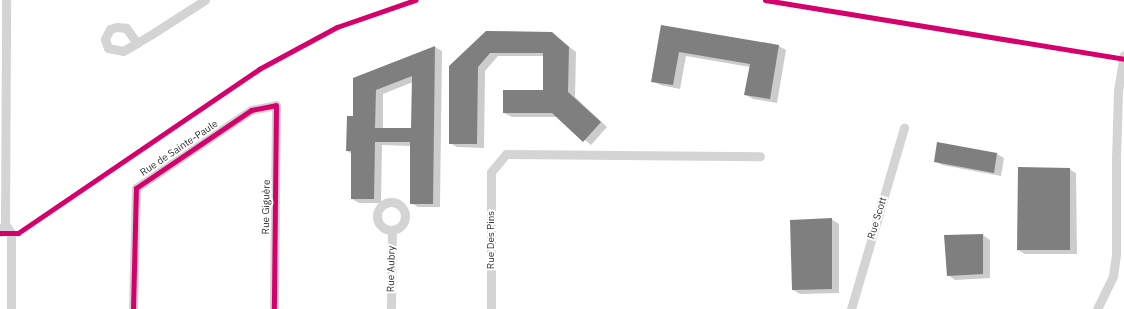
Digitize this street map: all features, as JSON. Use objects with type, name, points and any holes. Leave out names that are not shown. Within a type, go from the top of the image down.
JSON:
[{"type":"street","points":[[0,232],[2,224],[3,29],[6,0]]},
{"type":"street","points":[[137,43],[205,0]]},
{"type":"street","points":[[1097,309],[1113,276],[1116,254],[1118,91],[1124,55]]},
{"type":"street","points":[[1118,120],[1124,95]]},
{"type":"street","name":"Rue de Sainte-Paule","points":[[133,309],[136,188],[251,110],[276,105]]},
{"type":"street","name":"Rue Giguère","points":[[274,309],[276,105]]},
{"type":"street","name":"Rue Scott","points":[[851,309],[904,128]]},
{"type":"street","name":"Rue Des Pins","points":[[491,309],[491,172],[506,154],[760,156]]},
{"type":"street","points":[[2,224],[11,233],[11,309]]},
{"type":"street","name":"Rue Aubry","points":[[391,309],[392,230]]},
{"type":"building","points":[[661,25],[779,45],[770,99],[744,95],[750,64],[679,52],[673,85],[651,82]]},
{"type":"building","points":[[486,31],[552,32],[569,47],[568,92],[601,122],[583,142],[552,113],[503,113],[503,90],[543,90],[543,53],[490,53],[478,67],[477,144],[449,144],[449,66]]},
{"type":"building","points":[[435,46],[433,204],[410,204],[410,142],[375,142],[374,199],[351,199],[351,151],[346,151],[347,116],[353,116],[353,78]],"holes":[[[412,76],[411,128],[375,128],[376,90]]]},
{"type":"building","points":[[937,142],[997,153],[994,173],[934,162]]},
{"type":"building","points":[[1018,167],[1070,168],[1070,250],[1017,250]]},
{"type":"building","points":[[832,218],[832,289],[792,290],[790,220]]},
{"type":"building","points":[[983,234],[983,274],[947,276],[944,235]]},
{"type":"cycle path","points":[[0,233],[18,233],[259,69],[337,27],[415,0]]},
{"type":"cycle path","points":[[765,0],[1124,59]]},
{"type":"cycle path","points":[[133,309],[136,188],[251,110],[276,105],[274,309]]}]
